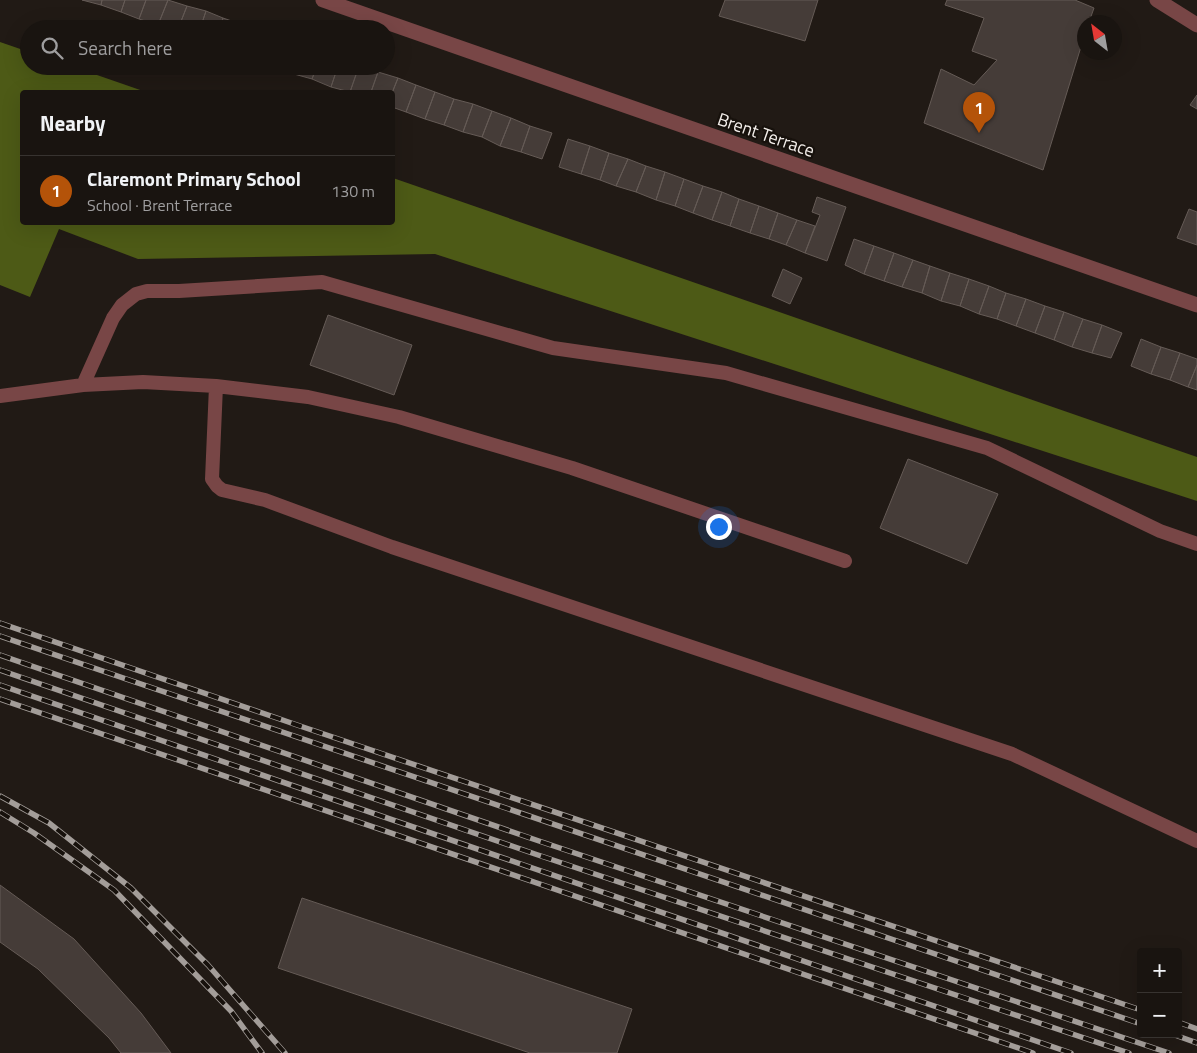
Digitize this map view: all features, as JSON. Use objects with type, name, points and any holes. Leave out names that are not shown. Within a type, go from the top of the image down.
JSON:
[{"type":"street","name":"Brent Terrace","points":[[323,0],[380,20]]},
{"type":"street","points":[[1157,0],[1197,25]]},
{"type":"street","name":"Brent Terrace","points":[[395,25],[1197,305]]},
{"type":"lane","points":[[82,386],[113,318],[122,304],[136,294],[147,291],[179,291],[322,282],[553,348],[726,373],[987,448],[1160,531],[1197,544]]},
{"type":"lane","points":[[0,396],[82,386],[143,382],[216,386],[308,398],[399,417],[572,468],[845,561]]},
{"type":"lane","points":[[216,386],[212,479],[216,486],[222,490],[265,500],[392,547],[1012,754],[1197,841]]},
{"type":"green space","points":[[0,42],[20,49],[20,75],[97,75],[140,90],[20,90],[20,225],[395,225],[395,179],[1197,457],[1197,501],[435,254],[138,259],[59,229],[30,297],[0,285]]},
{"type":"building","points":[[82,0],[102,0],[101,5]]},
{"type":"building","points":[[102,0],[125,0],[121,12],[101,5]]},
{"type":"building","points":[[125,0],[146,0],[139,19],[121,12]]},
{"type":"building","points":[[146,0],[168,0],[160,20],[139,19]]},
{"type":"building","points":[[168,0],[187,6],[182,20],[160,20]]},
{"type":"building","points":[[725,0],[818,0],[805,41],[719,16]]},
{"type":"building","points":[[947,0],[1075,0],[1094,8],[1092,15],[1077,15],[1077,60],[1043,170],[924,123],[941,69],[974,85],[997,60],[972,51],[984,18],[945,5]]},
{"type":"building","points":[[187,6],[206,11],[203,20],[182,20]]},
{"type":"building","points":[[206,11],[223,18],[222,20],[203,20]]},
{"type":"building","points":[[298,75],[314,75],[312,79]]},
{"type":"building","points":[[314,75],[335,75],[331,87],[312,79]]},
{"type":"building","points":[[335,75],[356,75],[351,90],[331,87]]},
{"type":"building","points":[[356,75],[377,75],[372,90],[351,90]]},
{"type":"building","points":[[377,75],[388,75],[398,78],[393,90],[372,90]]},
{"type":"building","points":[[398,78],[416,85],[406,112],[395,108],[395,90],[393,90]]},
{"type":"building","points":[[416,85],[435,92],[425,119],[406,112]]},
{"type":"building","points":[[435,92],[454,99],[444,125],[425,119]]},
{"type":"building","points":[[1197,95],[1197,109],[1190,105]]},
{"type":"building","points":[[454,99],[473,104],[463,132],[444,125]]},
{"type":"building","points":[[473,104],[492,111],[482,137],[463,132]]},
{"type":"building","points":[[492,111],[511,118],[500,146],[482,137]]},
{"type":"building","points":[[511,118],[530,126],[521,152],[500,146]]},
{"type":"building","points":[[530,126],[552,133],[542,159],[521,152]]},
{"type":"building","points":[[568,139],[590,146],[581,174],[559,167]]},
{"type":"building","points":[[590,146],[609,153],[600,180],[581,174]]},
{"type":"building","points":[[609,153],[628,159],[616,186],[600,180]]},
{"type":"building","points":[[628,159],[646,166],[636,192],[616,186]]},
{"type":"building","points":[[646,166],[665,172],[656,200],[636,192]]},
{"type":"building","points":[[665,172],[684,179],[675,206],[656,200]]},
{"type":"building","points":[[684,179],[703,186],[693,213],[675,206]]},
{"type":"building","points":[[703,186],[722,192],[712,220],[693,213]]},
{"type":"building","points":[[722,192],[739,199],[730,226],[712,220]]},
{"type":"building","points":[[817,197],[846,207],[827,261],[805,253],[820,215],[812,212]]},
{"type":"building","points":[[739,199],[759,206],[750,233],[730,226]]},
{"type":"building","points":[[759,206],[778,213],[769,239],[750,233]]},
{"type":"building","points":[[1189,209],[1197,212],[1197,245],[1177,238]]},
{"type":"building","points":[[778,213],[797,220],[786,245],[769,239]]},
{"type":"building","points":[[797,220],[815,226],[805,253],[786,245]]},
{"type":"building","points":[[854,239],[874,246],[864,274],[845,265]]},
{"type":"building","points":[[874,246],[894,253],[884,281],[864,274]]},
{"type":"building","points":[[894,253],[913,260],[902,287],[884,281]]},
{"type":"building","points":[[913,260],[930,266],[922,293],[902,287]]},
{"type":"building","points":[[930,266],[950,273],[941,301],[922,293]]},
{"type":"building","points":[[783,269],[802,278],[790,304],[772,296]]},
{"type":"building","points":[[950,273],[969,279],[960,306],[941,301]]},
{"type":"building","points":[[969,279],[989,286],[979,314],[960,306]]},
{"type":"building","points":[[989,286],[1006,293],[997,319],[979,314]]},
{"type":"building","points":[[1006,293],[1026,299],[1016,326],[997,319]]},
{"type":"building","points":[[1026,299],[1045,306],[1035,333],[1016,326]]},
{"type":"building","points":[[1045,306],[1064,312],[1054,340],[1035,333]]},
{"type":"building","points":[[1064,312],[1083,319],[1072,347],[1054,340]]},
{"type":"building","points":[[328,315],[412,345],[394,395],[310,365]]},
{"type":"building","points":[[1083,319],[1102,325],[1092,353],[1072,347]]},
{"type":"building","points":[[1102,325],[1122,333],[1111,358],[1092,353]]},
{"type":"building","points":[[1141,339],[1161,347],[1151,374],[1131,366]]},
{"type":"building","points":[[1161,347],[1180,353],[1170,380],[1151,374]]},
{"type":"building","points":[[1180,353],[1197,359],[1197,365],[1188,387],[1170,380]]},
{"type":"building","points":[[1197,365],[1197,390],[1188,387]]},
{"type":"building","points":[[908,459],[998,494],[967,564],[880,528]]},
{"type":"building","points":[[0,885],[74,939],[141,1013],[171,1053],[121,1053],[109,1038],[38,969],[0,942]]},
{"type":"building","points":[[302,898],[632,1009],[617,1053],[530,1053],[278,968]]},
{"type":"railway","points":[[0,623],[1137,1009]]},
{"type":"railway","points":[[0,636],[1137,1023]]},
{"type":"railway","points":[[0,655],[539,841],[1169,1053]]},
{"type":"railway","points":[[0,670],[535,854],[1129,1053]]},
{"type":"railway","points":[[0,685],[1071,1053]]},
{"type":"railway","points":[[0,699],[1033,1053]]},
{"type":"railway","points":[[0,796],[49,823],[131,888],[208,965],[285,1053]]},
{"type":"railway","points":[[0,812],[34,833],[114,890],[231,1011],[262,1053]]},
{"type":"railway","points":[[1182,1023],[1197,1029]]},
{"type":"railway","points":[[1182,1038],[1197,1043]]},
{"type":"place","name":"Claremont Primary School","points":[[979,133]]}]
